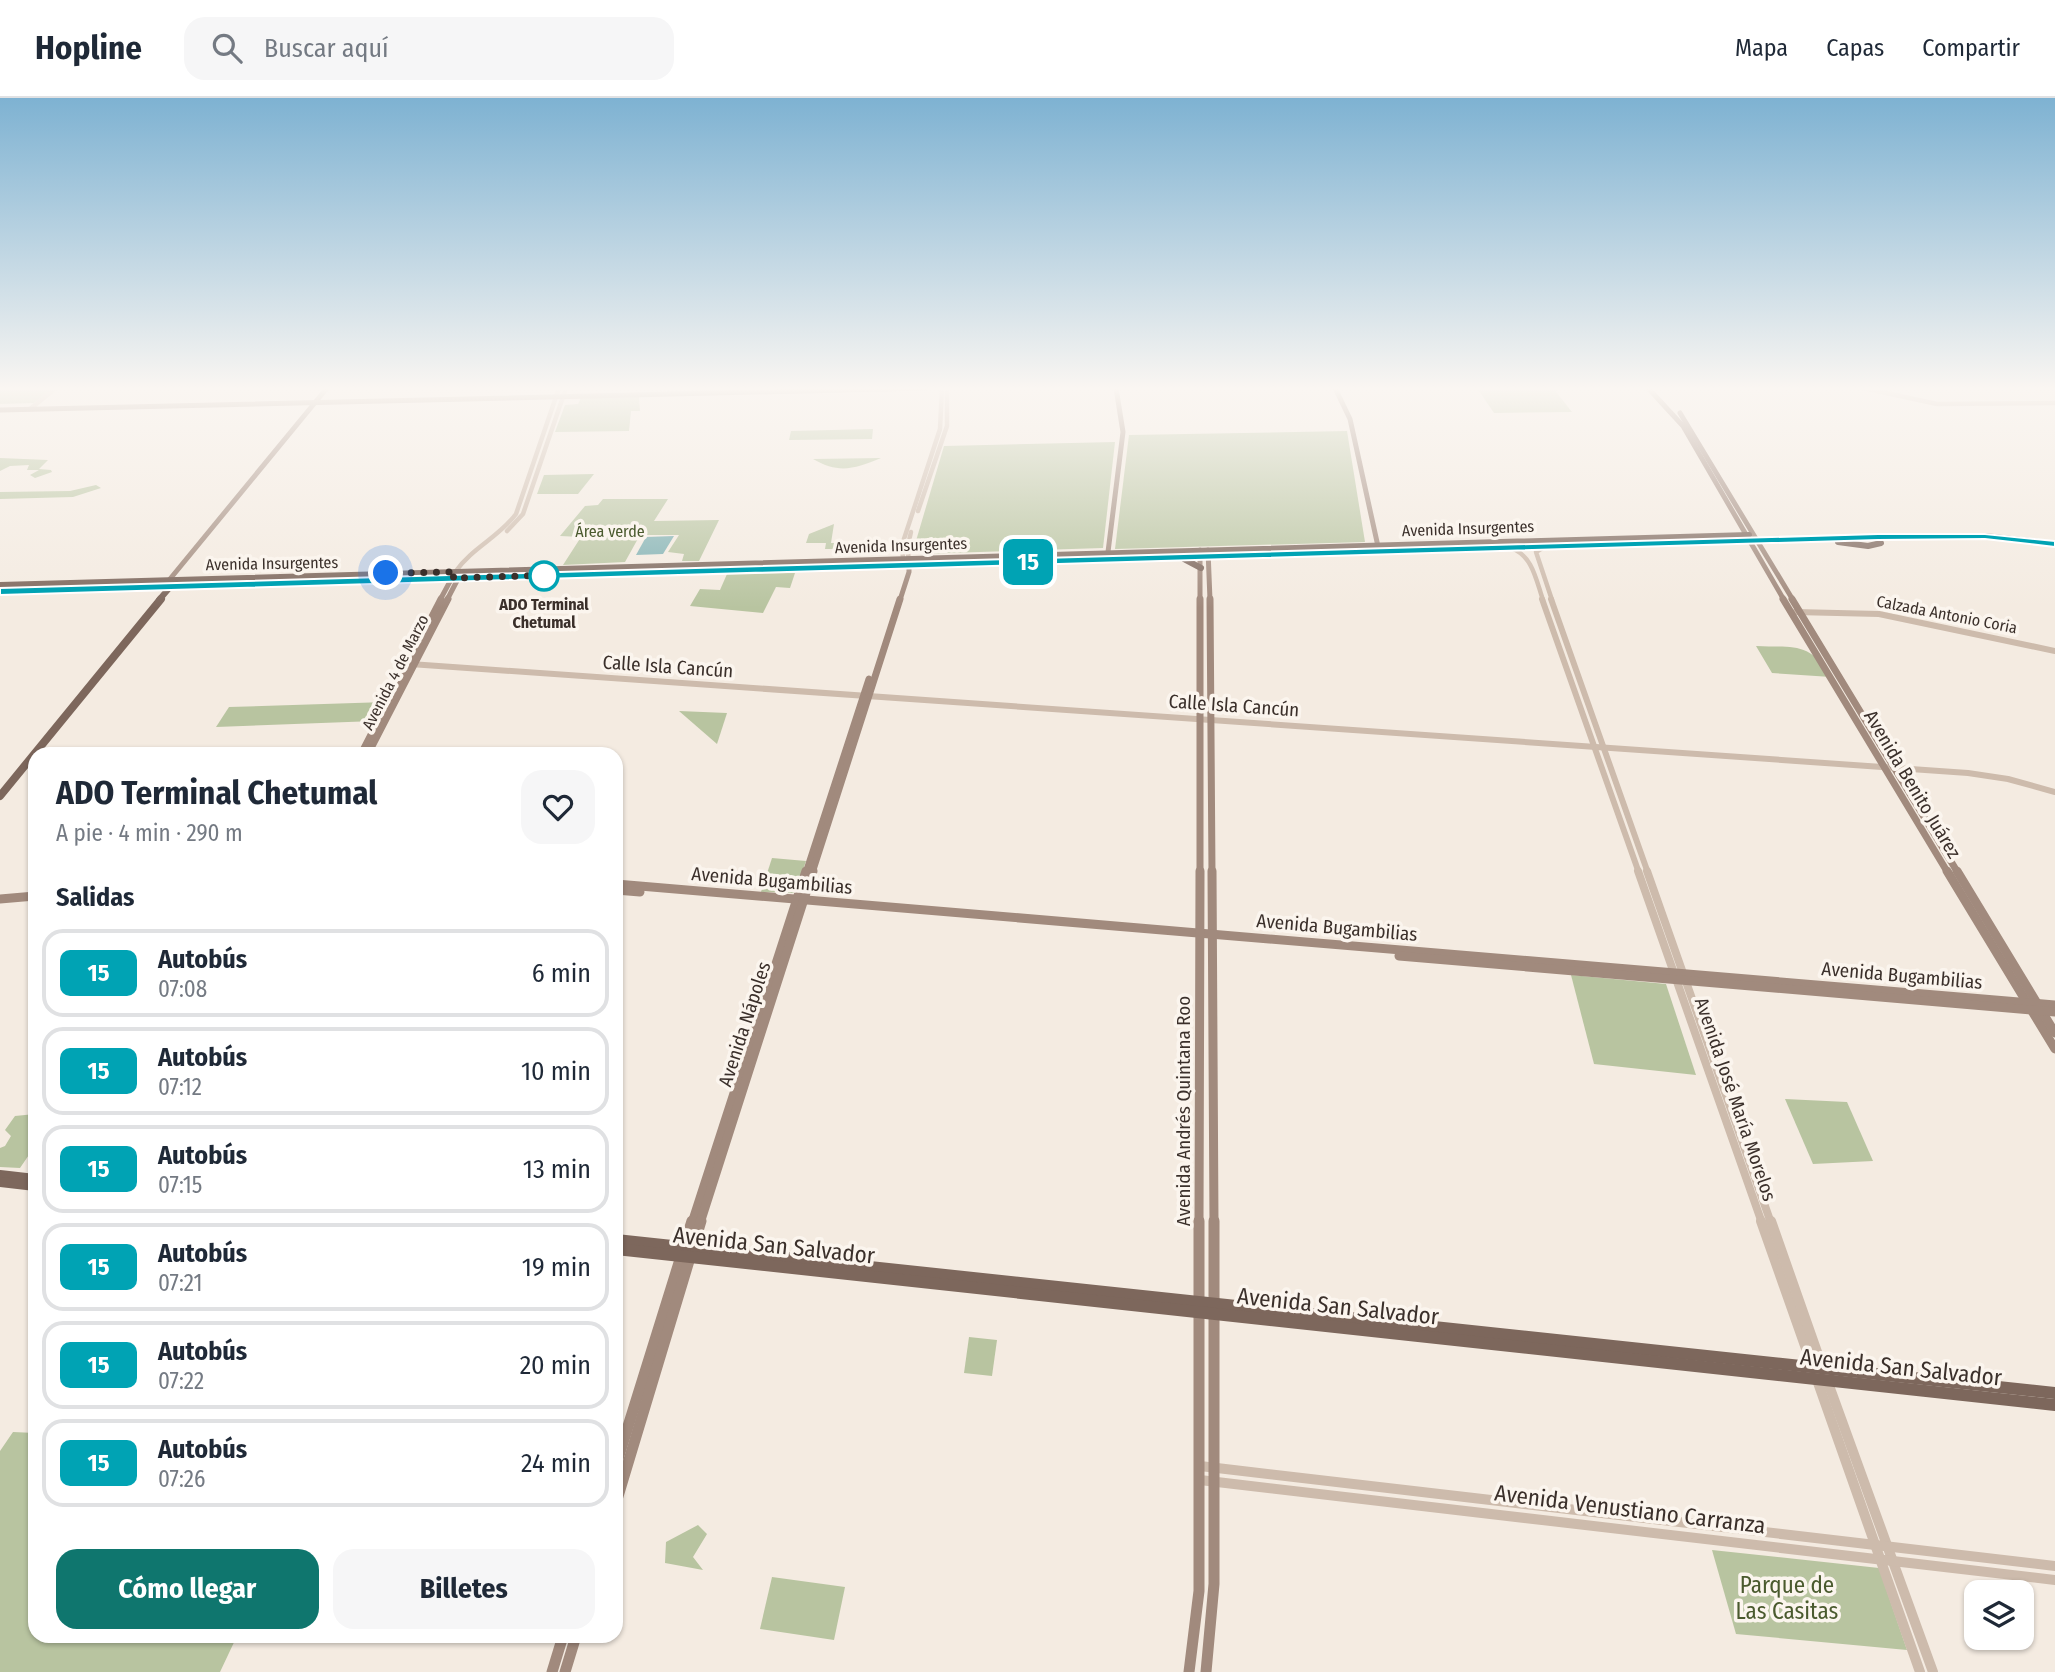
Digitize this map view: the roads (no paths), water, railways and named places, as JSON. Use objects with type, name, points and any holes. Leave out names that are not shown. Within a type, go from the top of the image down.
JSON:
[{"type":"main road","points":[[39,747],[269,461]]},
{"type":"main road","points":[[1107,557],[1118,461]]},
{"type":"main road","points":[[1359,461],[1378,548]]},
{"type":"main road","points":[[1704,461],[1750,538]]},
{"type":"main road","points":[[1708,461],[1750,538]]},
{"type":"main road","name":"Avenida Insurgentes","points":[[0,585],[170,583],[1107,557],[1176,557],[1190,560],[1232,553],[1948,530],[2055,538]]},
{"type":"main road","name":"Avenida Insurgentes","points":[[1782,537],[1961,536],[2055,544]]},
{"type":"main road","name":"Avenida Benito Juárez","points":[[1750,538],[2034,1007],[2055,1049]]},
{"type":"main road","points":[[1827,538],[1856,545],[1881,543]]},
{"type":"main road","name":"Avenida Insurgentes","points":[[1478,545],[1510,548],[1711,539]]},
{"type":"main road","points":[[1205,557],[1215,560],[1232,553]]},
{"type":"main road","name":"Avenida Insurgentes","points":[[1107,557],[1205,557]]},
{"type":"main road","name":"Avenida Andrés Quintana Roo","points":[[1205,557],[1212,937],[1215,1467],[1214,1584],[1206,1672]]},
{"type":"main road","name":"Avenida Nápoles","points":[[623,1444],[867,694],[897,600],[906,562]]},
{"type":"main road","name":"Avenida 4 de Marzo","points":[[371,747],[457,575]]},
{"type":"main road","points":[[33,747],[170,583]]},
{"type":"main road","name":"Avenida Insurgentes","points":[[0,592],[170,583]]},
{"type":"main road","name":"Avenida 4 de Marzo","points":[[365,747],[412,663]]},
{"type":"main road","name":"Avenida Andrés Quintana Roo","points":[[1189,1672],[1199,1591],[1201,936],[1206,717]]},
{"type":"main road","points":[[0,786],[28,753]]},
{"type":"main road","points":[[0,796],[28,761]]},
{"type":"main road","name":"Avenida Bugambilias","points":[[623,885],[2034,1007],[2055,1006]]},
{"type":"main road","name":"Avenida Bugambilias","points":[[623,890],[800,902]]},
{"type":"main road","points":[[0,901],[28,899]]},
{"type":"main road","name":"Avenida Benito Juárez","points":[[2034,1007],[2055,1033]]},
{"type":"main road","name":"Avenida Bugambilias","points":[[2034,1007],[2055,1012]]},
{"type":"main road","points":[[0,1175],[28,1178]]},
{"type":"main road","points":[[0,1182],[28,1185]]},
{"type":"main road","name":"Avenida San Salvador","points":[[623,1241],[687,1252],[1819,1374],[2055,1405]]},
{"type":"main road","name":"Avenida San Salvador","points":[[623,1249],[687,1252]]},
{"type":"main road","name":"Avenida Nápoles","points":[[623,1478],[687,1252]]},
{"type":"main road","name":"Avenida San Salvador","points":[[1819,1374],[2055,1393]]},
{"type":"main road","points":[[552,1672],[561,1643]]},
{"type":"main road","points":[[565,1672],[574,1643]]},
{"type":"street","name":"Avenida 4 de Marzo","points":[[457,575],[467,562],[520,518],[539,461]]},
{"type":"street","points":[[906,562],[902,545],[929,461]]},
{"type":"street","points":[[906,562],[909,539],[935,461]]},
{"type":"street","name":"Avenida José María Morelos","points":[[1544,547],[1536,552],[1537,559],[1598,745]]},
{"type":"street","name":"Avenida José María Morelos","points":[[1510,548],[1522,552],[1529,561],[1598,745],[1819,1374],[1920,1672]]},
{"type":"street","name":"Calzada Antonio Coria","points":[[1795,612],[1879,614],[2055,651]]},
{"type":"street","name":"Calle Isla Cancún","points":[[412,663],[1888,766],[1992,776],[2055,791]]},
{"type":"street","name":"Avenida José María Morelos","points":[[1819,1374],[1888,1546],[1933,1672]]},
{"type":"street","name":"Avenida Venustiano Carranza","points":[[1200,1465],[2055,1566]]},
{"type":"street","name":"Avenida Venustiano Carranza","points":[[1200,1480],[2055,1580]]},
{"type":"water","points":[[674,536],[663,554],[636,555],[646,537]]},
{"type":"place","name":"ADO Terminal Chetumal","points":[[544,576]]},
{"type":"park label","name":"Área verde","points":[[610,531]]},
{"type":"park label","name":"Parque de Las Casitas","points":[[1787,1598]]}]
